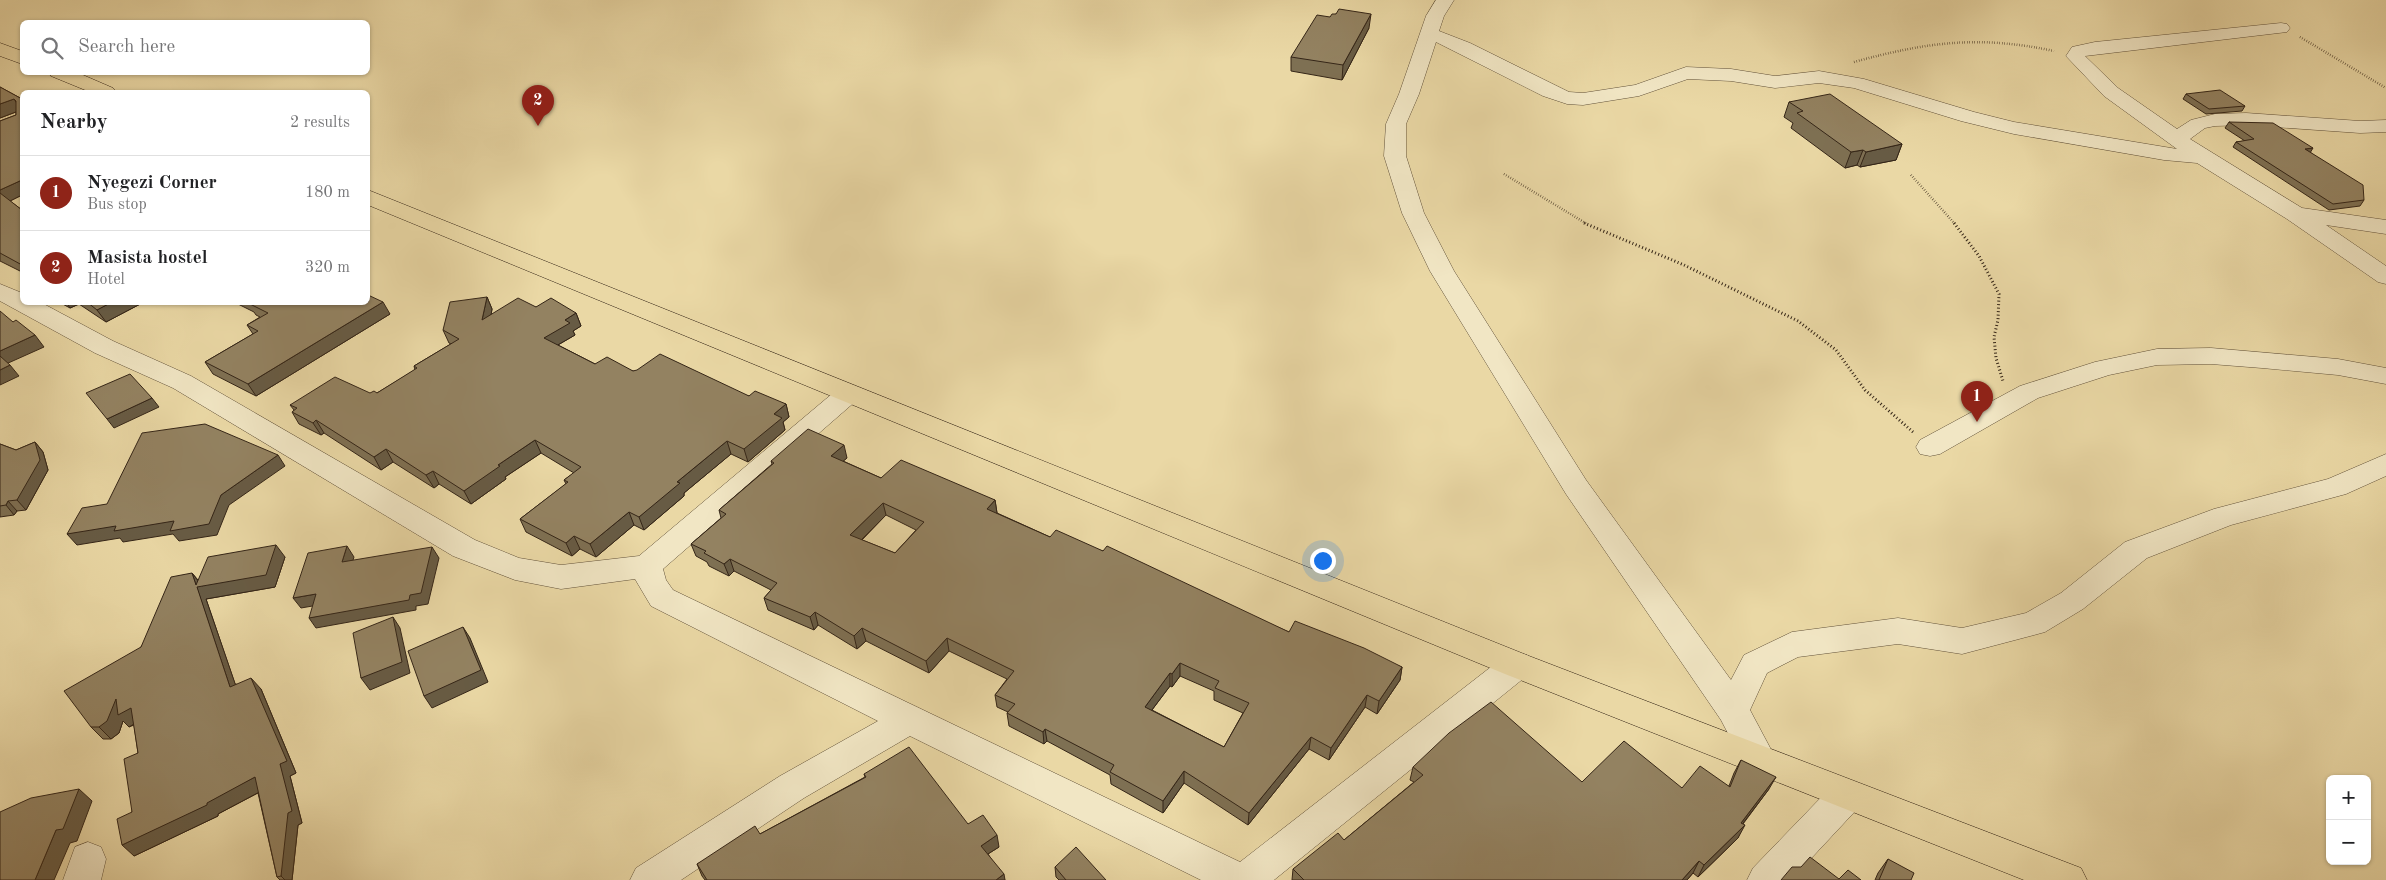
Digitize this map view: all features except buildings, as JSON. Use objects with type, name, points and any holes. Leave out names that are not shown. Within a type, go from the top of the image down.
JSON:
[{"type":"main road","points":[[0,48],[20,57]]},
{"type":"main road","points":[[64,75],[95,90]]},
{"type":"main road","points":[[370,198],[1517,665],[1758,757],[1847,795],[2068,880]]},
{"type":"street","points":[[1445,0],[1435,16],[1409,94],[1396,124],[1395,156],[1413,213],[1442,271],[1576,487],[1733,710],[1758,757]]},
{"type":"street","points":[[2281,28],[2095,48],[2079,51],[2074,56],[2111,92],[2202,157],[2295,214],[2386,277]]},
{"type":"street","points":[[1429,33],[1463,47],[1550,92],[1567,98],[1583,99],[1639,90],[1686,73],[1731,75],[1775,82],[1819,77],[1857,83],[1968,117],[2014,128],[2164,154],[2202,157]]},
{"type":"street","points":[[2177,139],[2198,124],[2215,120],[2246,119],[2360,127],[2386,126]]},
{"type":"street","points":[[2295,214],[2386,227]]},
{"type":"street","points":[[0,291],[20,302]]},
{"type":"street","points":[[26,305],[104,347],[182,382],[464,548],[515,569],[561,577],[647,566],[848,394]]},
{"type":"street","points":[[1930,447],[2029,392],[2104,368],[2157,357],[2211,356],[2262,360],[2338,367],[2386,376]]},
{"type":"street","points":[[1733,710],[1755,664],[1792,645],[1898,631],[1962,641],[2034,623],[2072,601],[2136,550],[2224,516],[2336,486],[2386,464]]},
{"type":"street","points":[[647,566],[651,583],[662,598],[1239,880]]},
{"type":"street","points":[[1246,880],[1517,665]]},
{"type":"street","points":[[649,880],[792,787],[909,720]]},
{"type":"street","points":[[1766,880],[1847,795]]},
{"type":"path","points":[[2281,28],[2386,88]]},
{"type":"path","points":[[1819,77],[1838,67],[1907,47],[1978,39],[2015,42],[2074,56]]},
{"type":"path","points":[[1504,174],[1579,220],[1684,265],[1798,320],[1836,350],[1865,390],[1930,447]]},
{"type":"path","points":[[1911,175],[1950,218],[1979,256],[1999,294],[1998,320],[1994,337],[1996,358],[2008,404]]},
{"type":"place","name":"Masista hostel","points":[[538,126]]},
{"type":"place","name":"Nyegezi Corner","points":[[1977,422]]}]
